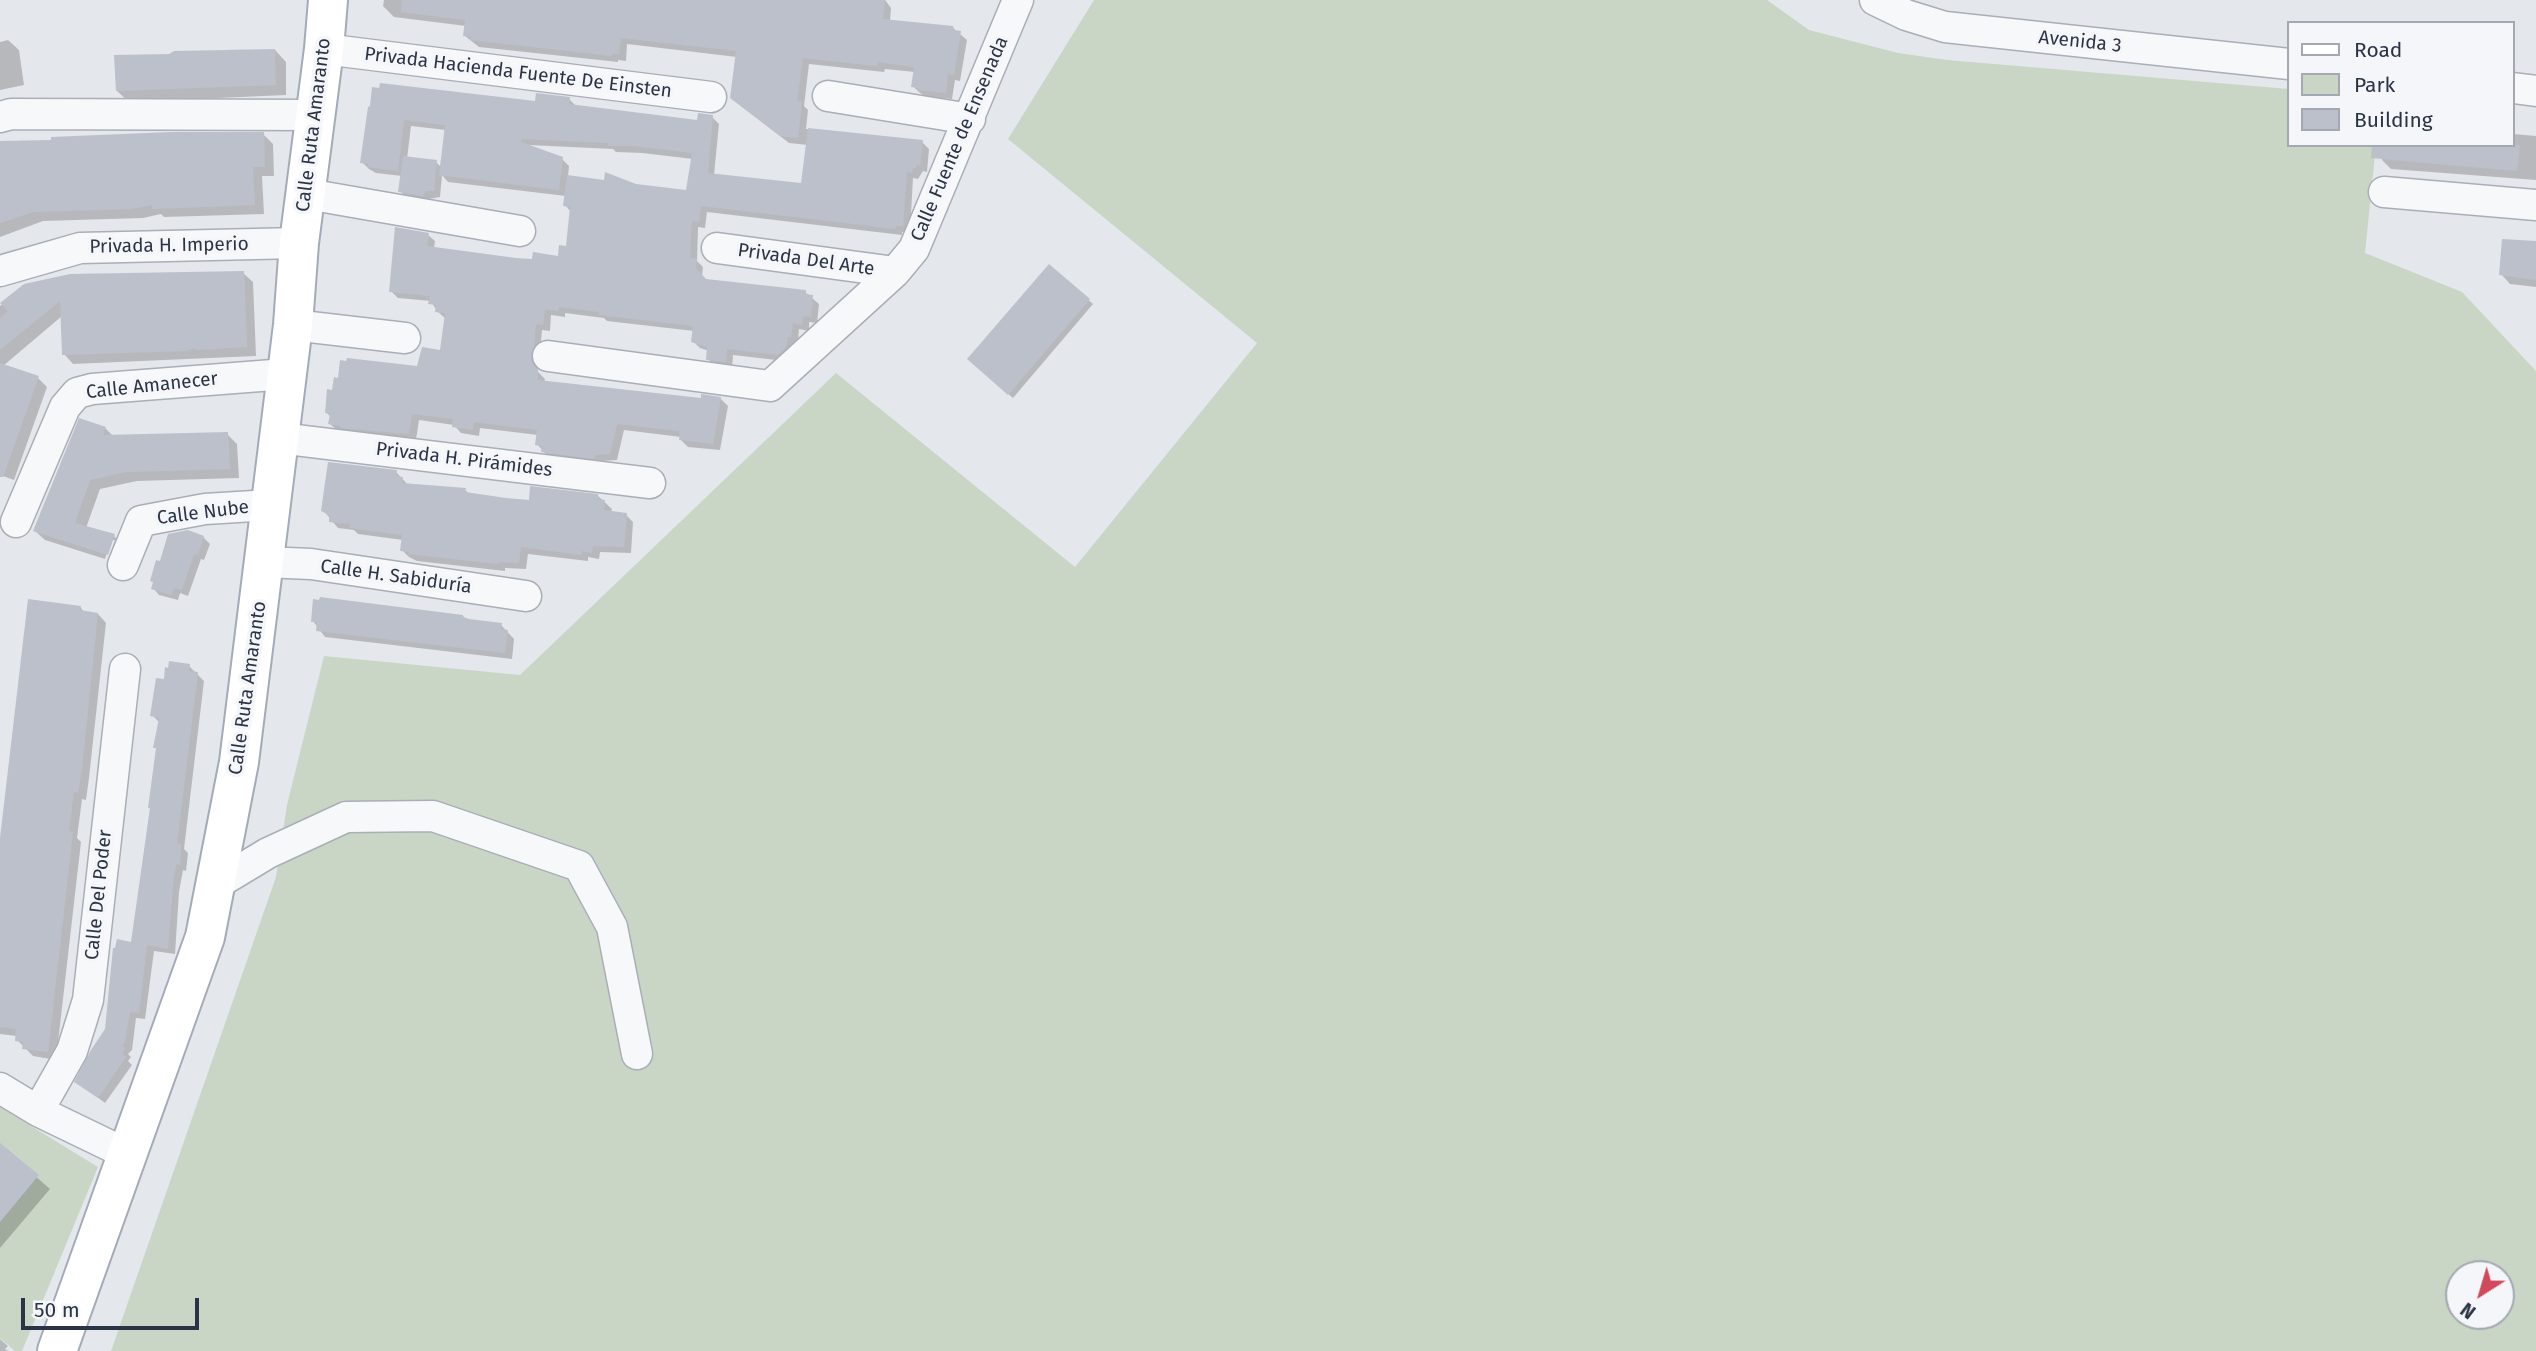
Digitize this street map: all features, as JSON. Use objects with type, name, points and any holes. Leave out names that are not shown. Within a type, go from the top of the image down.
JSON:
[{"type":"main road","name":"Calle Ruta Amaranto","points":[[57,1351],[205,937],[239,762],[293,325],[299,243],[317,116],[328,0]]},
{"type":"street","name":"Calle Fuente de Ensenada","points":[[548,356],[770,386],[895,272],[914,249],[1018,0]]},
{"type":"street","name":"Avenida 3","points":[[1875,0],[1906,15],[1945,27],[2288,64]]},
{"type":"street","name":"Privada Hacienda Fuente De Einsten","points":[[324,49],[711,97]]},
{"type":"street","points":[[2515,88],[2536,90]]},
{"type":"street","points":[[828,96],[970,119]]},
{"type":"street","points":[[0,117],[11,114],[317,116]]},
{"type":"street","points":[[2384,192],[2536,205]]},
{"type":"street","points":[[307,194],[520,231]]},
{"type":"street","name":"Privada H. Imperio","points":[[0,271],[80,248],[299,243]]},
{"type":"street","name":"Privada Del Arte","points":[[717,248],[895,272]]},
{"type":"street","points":[[293,325],[405,338]]},
{"type":"street","name":"Calle Amanecer","points":[[16,522],[65,407],[76,393],[92,389],[286,374]]},
{"type":"street","name":"Privada H. Pirámides","points":[[279,438],[650,483]]},
{"type":"street","name":"Calle Nube","points":[[123,565],[141,521],[205,509],[270,505]]},
{"type":"street","name":"Calle H. Sabiduría","points":[[264,562],[310,564],[527,596]]},
{"type":"street","name":"Calle Del Poder","points":[[38,1111],[72,1051],[88,1000],[125,669]]},
{"type":"street","points":[[215,885],[268,853],[346,817],[433,816],[579,866],[612,927],[637,1054]]},
{"type":"street","points":[[0,1088],[38,1111],[129,1155]]},
{"type":"green space","points":[[1094,0],[1767,0],[1809,30],[1898,53],[1947,60],[2288,89],[2288,147],[2376,147],[2365,253],[2462,292],[2536,371],[2536,1351],[111,1351],[276,877],[287,805],[324,656],[520,675],[836,373],[1075,567],[1257,343],[1008,139]]},
{"type":"green space","points":[[0,1107],[98,1167],[22,1351],[15,1351],[0,1338]]},
{"type":"building","points":[[402,0],[885,0],[883,19],[953,26],[954,30],[961,31],[954,75],[948,74],[946,93],[911,87],[914,67],[803,58],[797,101],[802,101],[798,138],[780,136],[730,98],[736,51],[621,38],[619,54],[612,56],[470,40],[471,37],[463,36],[465,20],[401,12]]},
{"type":"building","points":[[275,49],[276,85],[116,91],[114,55]]},
{"type":"building","points":[[380,83],[535,101],[536,93],[570,97],[569,104],[697,120],[698,113],[713,115],[708,173],[801,183],[808,128],[923,140],[920,166],[916,165],[912,173],[907,172],[903,226],[896,226],[895,229],[701,206],[699,222],[692,221],[690,258],[697,259],[696,268],[706,279],[806,290],[806,294],[813,295],[811,317],[803,316],[802,325],[793,323],[791,337],[788,337],[786,347],[778,355],[727,349],[726,362],[706,360],[707,347],[691,342],[693,326],[599,315],[599,312],[559,307],[558,311],[545,309],[543,325],[536,324],[531,354],[532,363],[538,370],[538,380],[701,398],[701,394],[721,397],[713,444],[679,440],[680,431],[617,424],[610,454],[595,455],[594,459],[541,452],[542,446],[535,445],[537,430],[474,422],[473,430],[452,427],[453,419],[412,414],[409,434],[340,428],[341,426],[328,424],[330,414],[325,413],[327,389],[332,390],[334,377],[338,378],[340,360],[346,361],[347,358],[417,366],[422,347],[440,350],[445,313],[435,312],[436,305],[428,304],[430,296],[389,292],[395,227],[429,233],[427,246],[516,258],[532,259],[533,252],[558,256],[559,245],[566,246],[570,207],[563,206],[567,175],[604,180],[605,172],[636,184],[686,190],[692,153],[634,146],[608,146],[608,143],[522,139],[521,142],[563,157],[559,190],[439,175],[445,125],[404,120],[398,171],[367,167],[368,164],[360,163],[368,107],[372,87],[379,88]]},
{"type":"building","points":[[171,132],[264,132],[265,167],[253,167],[255,205],[152,209],[152,205],[132,209],[33,212],[0,223],[0,141]]},
{"type":"building","points":[[2520,145],[2517,171],[2371,158],[2372,147]]},
{"type":"building","points":[[403,156],[437,160],[434,191],[426,191],[423,196],[398,192]]},
{"type":"building","points":[[2502,239],[2536,241],[2536,280],[2499,275]]},
{"type":"building","points":[[1049,264],[1090,299],[1008,395],[967,359]]},
{"type":"building","points":[[244,271],[247,347],[62,355],[60,301],[0,350],[0,318],[8,311],[0,303],[24,284],[70,274]]},
{"type":"building","points":[[0,363],[39,376],[3,477],[0,477]]},
{"type":"building","points":[[79,418],[106,427],[103,435],[228,432],[230,469],[126,472],[90,480],[75,523],[115,534],[108,555],[33,531]]},
{"type":"building","points":[[328,462],[397,470],[396,476],[403,477],[402,483],[466,488],[465,492],[506,498],[529,500],[530,486],[598,494],[598,499],[605,500],[604,510],[627,513],[624,547],[593,546],[592,553],[582,551],[581,555],[521,547],[519,563],[498,564],[408,554],[409,552],[400,551],[402,535],[349,528],[350,524],[329,522],[329,515],[321,511]]},
{"type":"building","points":[[188,530],[204,536],[198,555],[194,554],[182,590],[174,588],[171,595],[151,589],[153,582],[150,581],[156,560],[160,561],[168,534]]},
{"type":"building","points":[[320,597],[463,615],[469,619],[502,623],[501,629],[508,630],[505,653],[316,631],[317,622],[311,622],[313,599],[319,600]]},
{"type":"building","points":[[28,599],[81,606],[80,610],[98,613],[82,769],[78,793],[74,792],[69,831],[73,832],[48,1052],[22,1049],[23,1042],[15,1041],[16,1029],[0,1027],[0,838]]},
{"type":"building","points":[[169,661],[190,664],[189,671],[198,672],[177,844],[181,844],[180,865],[176,864],[173,884],[168,949],[147,945],[139,1013],[130,1012],[122,1046],[125,1048],[122,1054],[126,1057],[98,1098],[74,1082],[105,1029],[113,948],[117,939],[131,942],[150,808],[156,748],[153,748],[159,718],[150,716],[156,678],[164,679],[165,667],[168,668]]},
{"type":"building","points":[[0,1143],[39,1175],[0,1222]]}]
